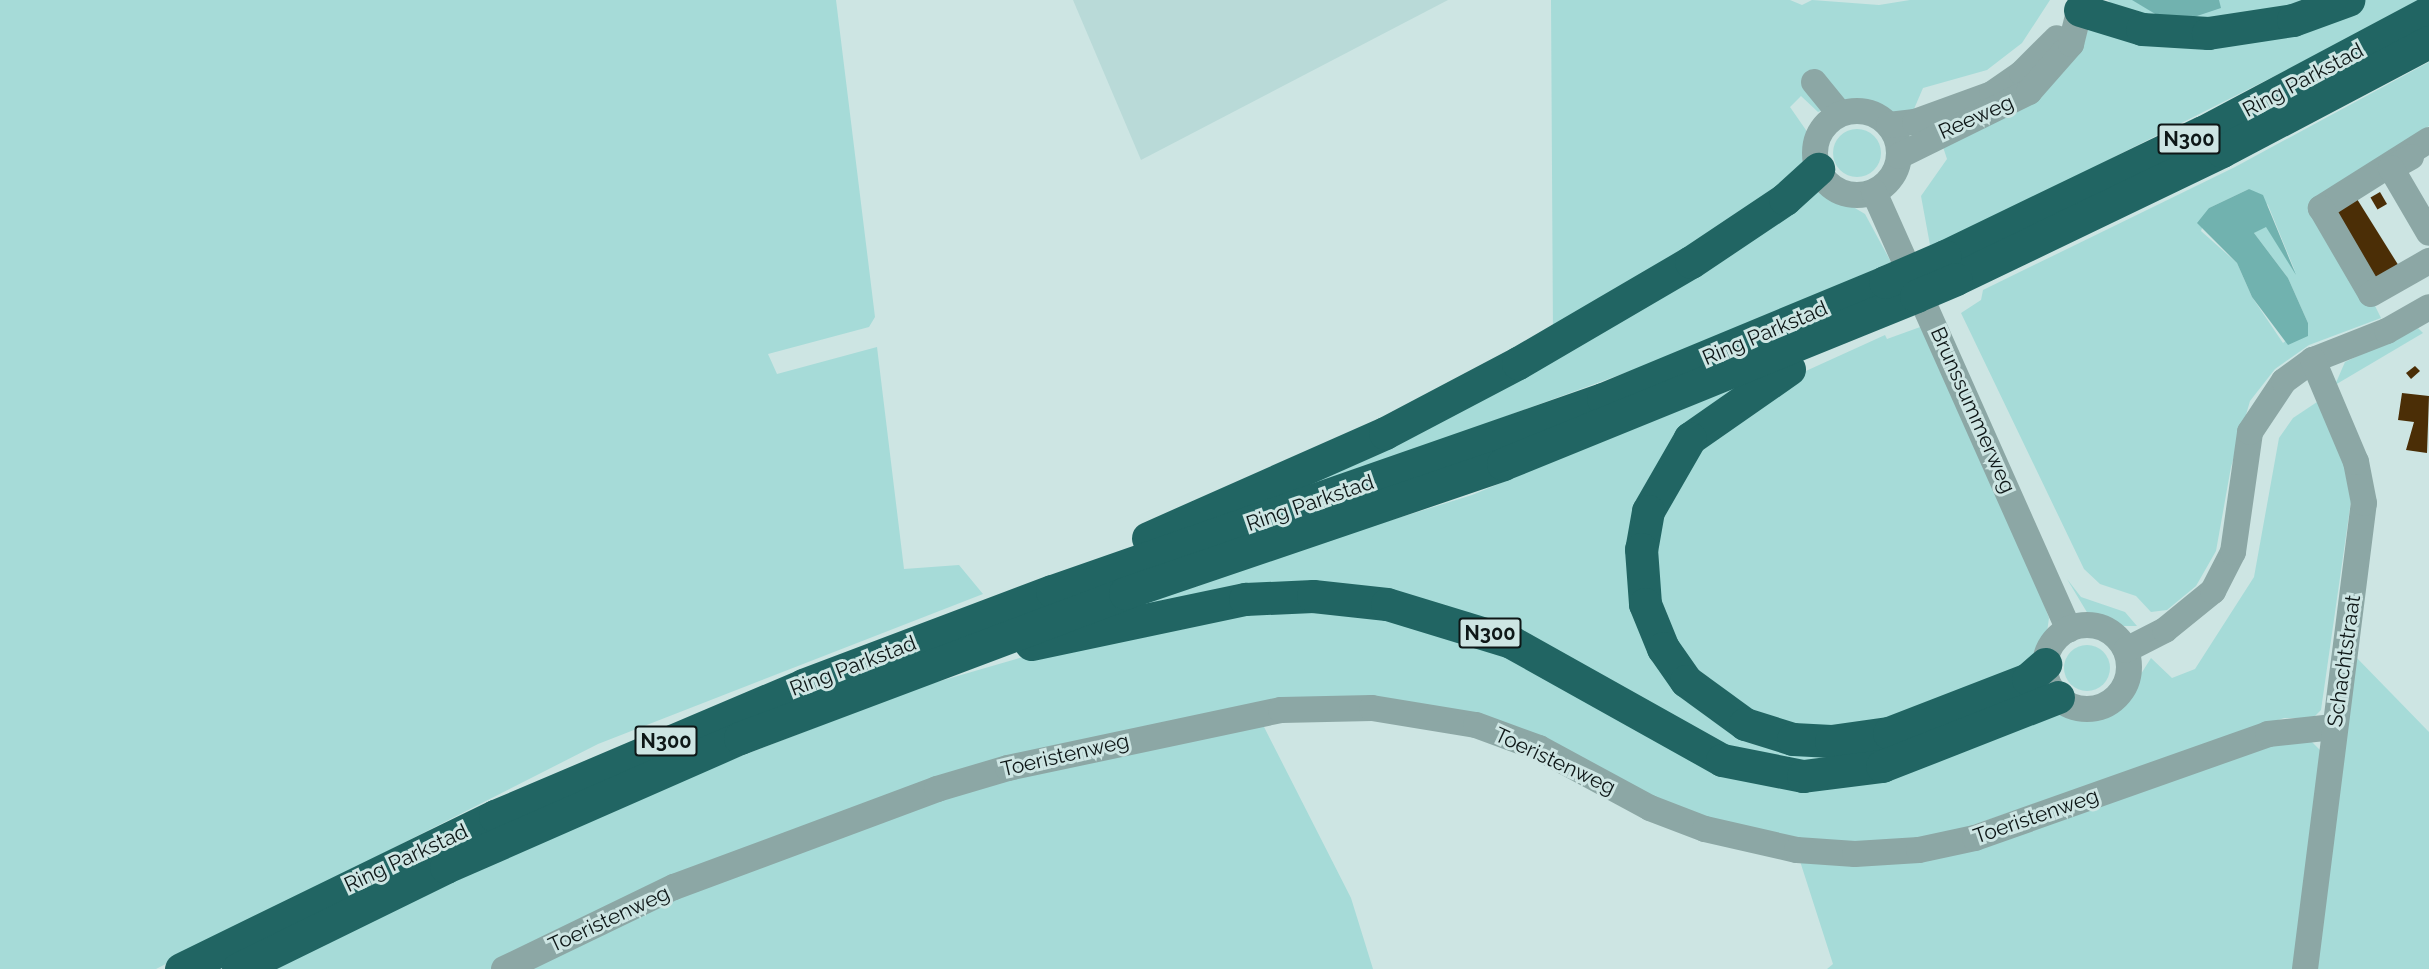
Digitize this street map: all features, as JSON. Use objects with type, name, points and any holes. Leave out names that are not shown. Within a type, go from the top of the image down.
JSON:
[{"type":"highway","points":[[2081,5],[2142,29],[2199,33],[2293,20],[2348,0]]},
{"type":"highway","name":"Ring Parkstad","points":[[1950,268],[2429,12]]},
{"type":"highway","name":"Ring Parkstad","points":[[238,969],[604,795],[929,664],[1514,460],[1890,293],[2222,152],[2429,42]]},
{"type":"highway","name":"N300","points":[[984,616],[1455,397],[1691,262],[1785,199],[1818,169]]},
{"type":"highway","name":"Ring Parkstad","points":[[180,969],[354,882],[663,741],[984,616],[1603,399],[1890,293]]},
{"type":"highway","name":"N300","points":[[1890,293],[1731,404],[1690,438],[1671,463],[1648,511],[1641,549],[1643,591],[1655,631],[1686,681],[1723,712],[1766,732],[1812,741],[1889,733],[2028,679],[2045,664]]},
{"type":"highway","name":"N300","points":[[929,664],[1245,599],[1313,596],[1387,604],[1454,620],[1511,642],[1722,760],[1803,776],[1882,766],[2058,697]]},
{"type":"street","name":"Reeweg","points":[[1889,125],[1915,122],[2004,87],[2041,56],[2081,5]]},
{"type":"street","name":"Reeweg","points":[[1899,156],[2029,92],[2071,44],[2081,5]]},
{"type":"street","points":[[1814,82],[1840,114]]},
{"type":"street","points":[[1861,110],[1889,125],[1899,156],[1888,181],[1874,192],[1843,193],[1818,169],[1818,135],[1840,114],[1861,110]]},
{"type":"street","points":[[2429,140],[2380,167],[2362,184],[2321,208],[2371,294],[2429,261]]},
{"type":"street","points":[[2429,146],[2391,168],[2429,233]]},
{"type":"street","name":"Brunssummerweg","points":[[1874,192],[2069,629]]},
{"type":"street","points":[[2126,650],[2174,625],[2213,591],[2233,552],[2250,432],[2278,388],[2313,360],[2387,331],[2429,307]]},
{"type":"street","name":"Schachtstraat","points":[[2305,969],[2364,503],[2356,462],[2313,360]]},
{"type":"street","points":[[2102,627],[2126,650],[2130,671],[2115,699],[2085,709],[2058,697],[2045,664],[2050,647],[2069,629],[2102,627]]},
{"type":"street","name":"Toeristenweg","points":[[504,969],[674,887],[937,789],[1008,768],[1281,710],[1372,708],[1476,725],[1539,748],[1650,808],[1696,826],[1757,843],[1846,854],[1919,850],[1975,838],[2268,734],[2334,728]]},
{"type":"shaded area","points":[[0,0],[836,0],[875,317],[869,327],[768,354],[777,374],[877,347],[904,569],[959,565],[983,594],[598,744],[156,969],[0,969]]},
{"type":"shaded area","points":[[1073,0],[1448,0],[1141,160]]},
{"type":"shaded area","points":[[1551,0],[1790,0],[1802,5],[1812,0],[1879,5],[1910,0],[2050,0],[2022,43],[1987,70],[1923,88],[1911,116],[1845,101],[1818,112],[1801,96],[1790,107],[1808,133],[1801,172],[1553,338]]},
{"type":"shaded area","points":[[2108,0],[2335,0],[2234,26],[2118,13]]},
{"type":"shaded area","points":[[2132,0],[2219,0],[2221,8],[2194,17],[2157,15]]},
{"type":"shaded area","points":[[2365,0],[2425,0],[1944,243],[1930,245],[1921,196],[1947,159],[1941,141],[2089,25],[2321,17]]},
{"type":"shaded area","points":[[2429,62],[2429,126],[2398,153],[2323,200],[2381,318],[2309,345],[2275,369],[2250,401],[2231,467],[2216,551],[2196,586],[2167,610],[2151,612],[2136,596],[2100,584],[2084,569],[1961,313],[1981,300],[1983,290],[2235,167]],"holes":[[[2249,189],[2268,205],[2295,271],[2266,226],[2254,233],[2288,278],[2308,323],[2283,343],[2252,297],[2237,263],[2201,231],[2209,208]]]},
{"type":"shaded area","points":[[1857,129],[1874,136],[1881,153],[1874,170],[1857,177],[1840,170],[1833,153],[1840,136]]},
{"type":"shaded area","points":[[1821,188],[1865,214],[1891,262],[1759,324],[1173,538]]},
{"type":"shaded area","points":[[2249,189],[2263,195],[2296,275],[2266,227],[2254,233],[2288,278],[2308,323],[2308,336],[2288,345],[2252,297],[2237,263],[2197,223],[2209,208]]},
{"type":"shaded area","points":[[1923,326],[2032,573],[2049,618],[2046,639],[2035,659],[1886,726],[1771,727],[1680,663],[1648,554],[1677,465],[1786,380],[1885,335],[1887,339]]},
{"type":"shaded area","points":[[2418,328],[2423,333],[2335,385],[2345,362]]},
{"type":"shaded area","points":[[1757,376],[1721,405],[1637,532],[1689,693],[1899,754],[1767,766],[1411,604],[1114,620],[1144,597],[1472,495]]},
{"type":"shaded area","points":[[2317,402],[2344,454],[2351,501],[2321,710],[2313,718],[2284,718],[1938,837],[1844,845],[1712,823],[1464,715],[1261,721],[1351,898],[1373,969],[259,969],[591,814],[923,686],[1064,645],[1246,605],[1432,620],[1764,778],[2057,709],[2095,717],[2122,704],[2151,658],[2172,678],[2195,669],[2254,577],[2279,438],[2293,418]]},
{"type":"shaded area","points":[[2067,579],[2081,597],[2125,612],[2137,626],[2115,626],[2088,614]]},
{"type":"shaded area","points":[[2087,645],[2096,646],[2103,652],[2109,659],[2109,677],[2103,684],[2096,690],[2087,691],[2078,690],[2071,684],[2065,677],[2064,668],[2065,659],[2071,652],[2078,646]]},
{"type":"shaded area","points":[[2353,654],[2429,732],[2429,969],[2306,969]]},
{"type":"shaded area","points":[[2311,741],[2322,752],[2298,969],[1827,969],[1833,964],[1799,858],[1854,862],[2258,746]]},
{"type":"building","points":[[2380,192],[2387,204],[2377,210],[2370,198]]},
{"type":"building","points":[[2357,199],[2402,271],[2377,287],[2332,215]]},
{"type":"building","points":[[2415,366],[2420,371],[2411,379],[2406,373]]},
{"type":"building","points":[[2402,393],[2429,396],[2427,453],[2406,450],[2414,422],[2398,420]]}]
